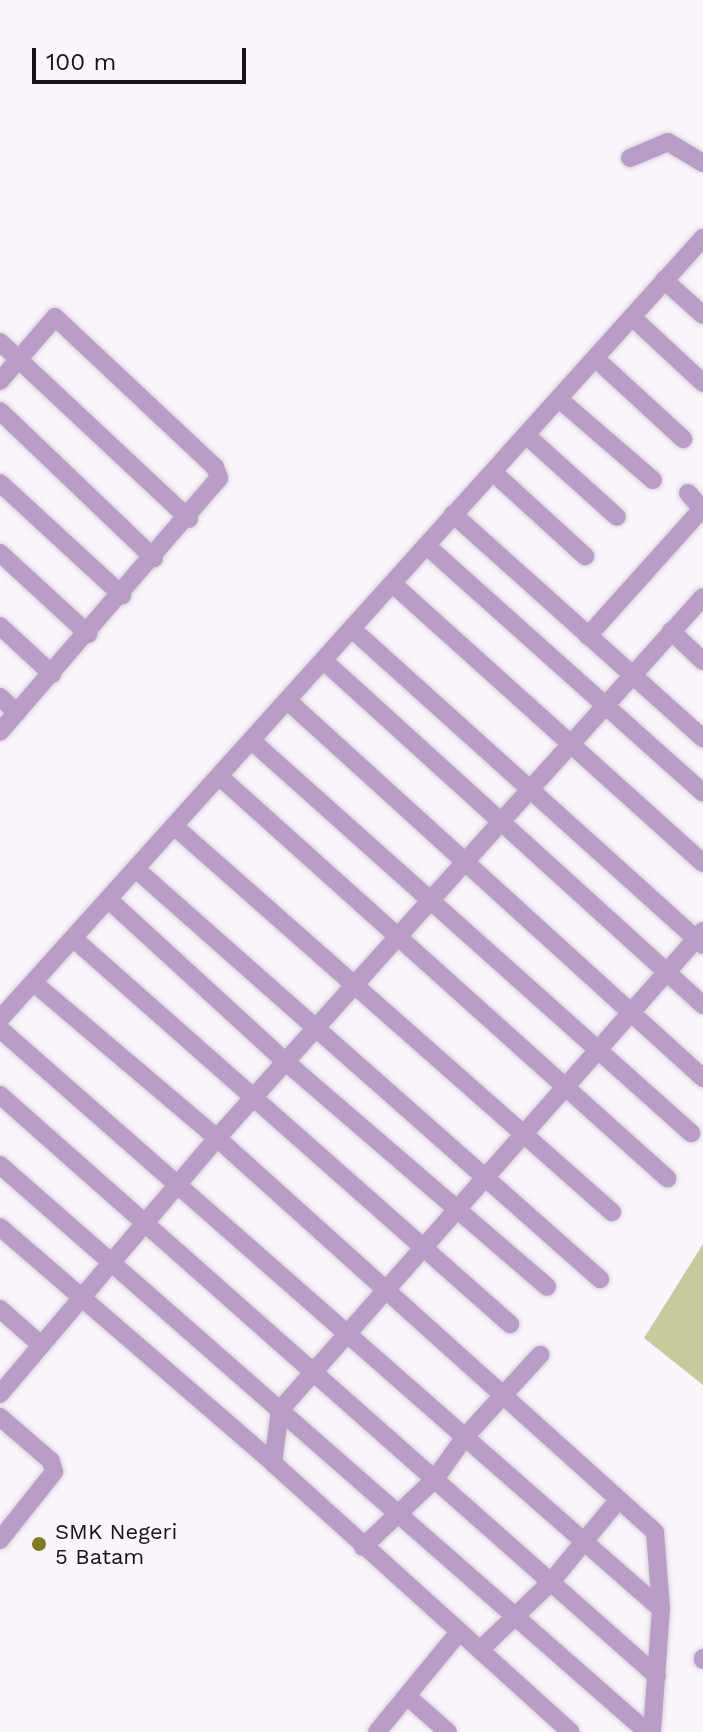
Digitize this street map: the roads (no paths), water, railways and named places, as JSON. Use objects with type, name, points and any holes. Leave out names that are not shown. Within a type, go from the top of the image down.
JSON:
[{"type":"street","points":[[630,158],[668,142],[703,163]]},
{"type":"street","points":[[0,1019],[703,238]]},
{"type":"street","points":[[664,280],[703,315]]},
{"type":"street","points":[[0,381],[55,317],[215,467],[219,478],[189,519],[0,732]]},
{"type":"street","points":[[632,317],[703,383]]},
{"type":"street","points":[[0,342],[189,519]]},
{"type":"street","points":[[595,358],[683,439]]},
{"type":"street","points":[[559,399],[653,480]]},
{"type":"street","points":[[0,411],[154,558]]},
{"type":"street","points":[[526,435],[617,517]]},
{"type":"street","points":[[493,472],[585,556]]},
{"type":"street","points":[[0,483],[122,595]]},
{"type":"street","points":[[588,636],[703,509],[688,493]]},
{"type":"street","points":[[453,514],[703,738]]},
{"type":"street","points":[[427,546],[703,793]]},
{"type":"street","points":[[0,553],[88,634]]},
{"type":"street","points":[[393,584],[703,863]]},
{"type":"street","points":[[3,1385],[41,1345],[217,1138],[703,597]]},
{"type":"street","points":[[0,626],[52,674]]},
{"type":"street","points":[[273,1463],[280,1410],[315,1374],[344,1333],[522,1133],[701,938],[352,629]]},
{"type":"street","points":[[671,631],[703,661]]},
{"type":"street","points":[[324,661],[703,1005]]},
{"type":"street","points":[[0,697],[17,713]]},
{"type":"street","points":[[288,701],[703,1078]]},
{"type":"street","points":[[252,741],[691,1133]]},
{"type":"street","points":[[220,777],[667,1178]]},
{"type":"street","points":[[174,826],[612,1212]]},
{"type":"street","points":[[137,870],[319,1027],[600,1279]]},
{"type":"street","points":[[109,900],[287,1063],[547,1287]]},
{"type":"street","points":[[74,939],[510,1324]]},
{"type":"street","points":[[34,983],[217,1138],[655,1532],[661,1609],[657,1676],[649,1732]]},
{"type":"street","points":[[0,1029],[180,1183],[580,1542],[661,1609]]},
{"type":"street","points":[[0,1095],[657,1676]]},
{"type":"street","points":[[0,1165],[399,1517],[649,1732]]},
{"type":"street","points":[[0,1227],[273,1463],[571,1732]]},
{"type":"street","points":[[0,1309],[41,1345]]},
{"type":"street","points":[[363,1547],[399,1517],[435,1479],[464,1438],[540,1355]]},
{"type":"street","points":[[0,1417],[51,1461],[54,1472],[0,1540]]},
{"type":"street","points":[[480,1650],[516,1619],[551,1582],[580,1542],[618,1500]]},
{"type":"street","points":[[377,1732],[459,1632]]},
{"type":"street","points":[[408,1697],[448,1732]]},
{"type":"place","name":"SMK Negeri 5 Batam","points":[[39,1544]]}]
